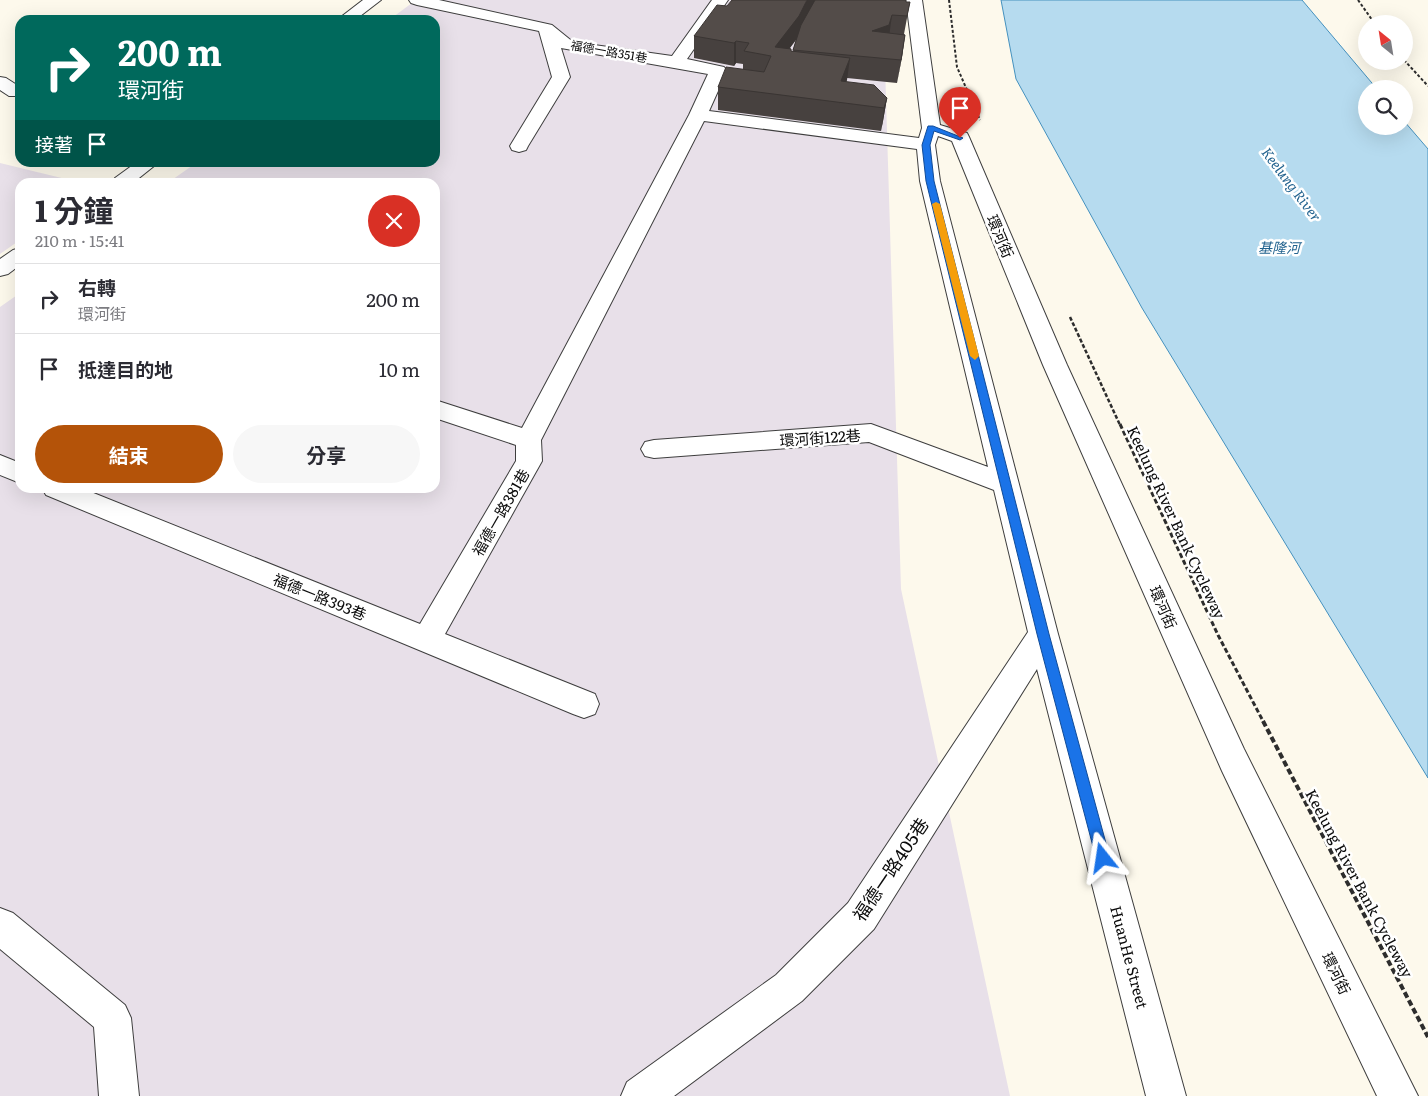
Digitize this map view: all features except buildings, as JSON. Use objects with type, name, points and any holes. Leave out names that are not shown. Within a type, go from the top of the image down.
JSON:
[{"type":"street","points":[[352,15],[373,0]]},
{"type":"street","name":"福德一路351巷","points":[[417,0],[546,28],[568,46],[677,62],[718,71],[698,115]]},
{"type":"street","points":[[677,62],[720,0]]},
{"type":"street","name":"HuanHe Street","points":[[914,0],[929,136],[930,181],[1043,634],[1166,1096]]},
{"type":"street","name":"福德一路351巷","points":[[519,146],[561,77],[546,28]]},
{"type":"street","points":[[0,82],[15,92]]},
{"type":"street","points":[[440,411],[528,440],[698,115]]},
{"type":"street","name":"環河街","points":[[698,115],[960,138],[1055,366],[1229,751],[1398,1096]]},
{"type":"street","points":[[128,178],[143,167]]},
{"type":"street","name":"環河街122巷","points":[[654,449],[871,434],[1007,484]]},
{"type":"street","name":"福德一路381巷","points":[[426,640],[529,461],[528,440]]},
{"type":"street","points":[[0,465],[15,471]]},
{"type":"street","name":"福德一路393巷","points":[[67,493],[584,704]]},
{"type":"street","name":"福德一路405巷","points":[[641,1096],[789,988],[861,916],[1043,634]]},
{"type":"street","points":[[0,926],[112,1018],[119,1096]]},
{"type":"path","points":[[949,0],[957,67],[984,129]]},
{"type":"path","points":[[1358,0],[1369,15]]},
{"type":"path","points":[[1413,70],[1428,86]]},
{"type":"path","name":"Keelung River Bank Cycleway","points":[[1066,310],[1218,635],[1428,1037]]},
{"type":"shaded area","points":[[416,0],[883,0],[901,589],[1010,1096],[0,1096],[0,307],[15,296],[15,493],[440,493],[440,178],[175,178],[190,167],[440,167],[440,15],[396,15]]},
{"type":"shaded area","points":[[0,163],[62,178],[15,178],[15,244],[0,254]]},
{"type":"water","name":"基隆河","points":[[1001,0],[1302,0],[1358,66],[1358,70],[1361,70],[1369,80],[1358,80],[1358,135],[1413,135],[1413,132],[1428,149],[1428,778],[1142,308],[1016,79]]},
{"type":"slow traffic","points":[[936,204],[975,356]]},
{"type":"route","points":[[960,138],[931,128],[926,145],[930,181],[1043,634],[1103,858]]},
{"type":"water label","name":"Keelung River","points":[[1292,184]]}]
